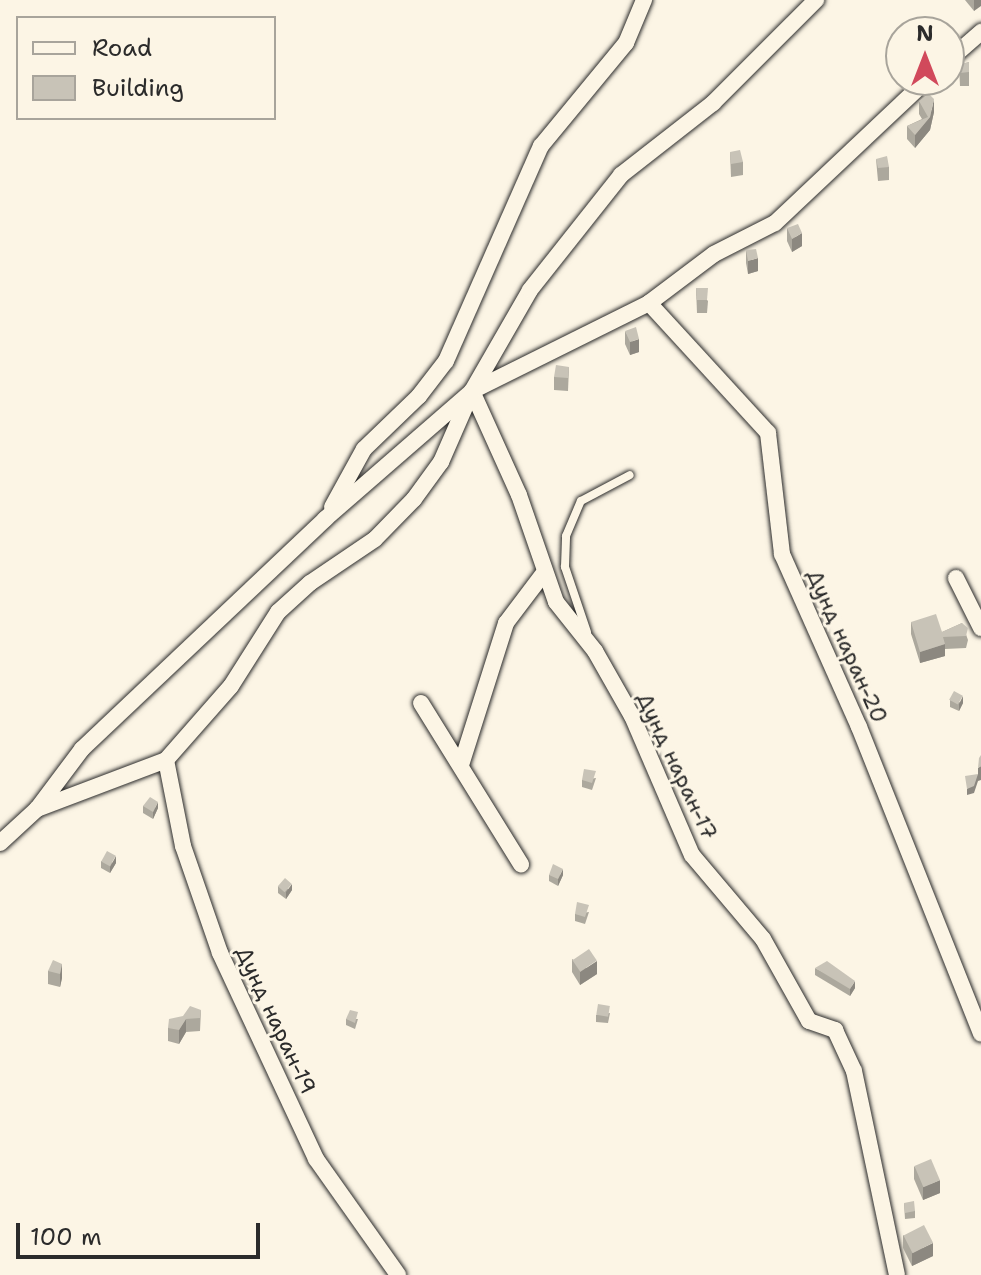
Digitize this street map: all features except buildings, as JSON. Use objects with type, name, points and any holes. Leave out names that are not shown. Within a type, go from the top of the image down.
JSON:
[{"type":"street","points":[[325,519],[364,449],[419,396],[446,361],[541,146],[626,43],[644,0]]},
{"type":"street","points":[[37,809],[166,760],[231,686],[278,612],[310,583],[375,539],[414,499],[441,462],[472,391],[530,290],[621,175],[713,103],[816,0]]},
{"type":"street","points":[[965,46],[981,32]]},
{"type":"street","points":[[0,843],[37,809],[82,749],[325,519],[472,391],[649,303],[714,254],[775,223],[910,96]]},
{"type":"street","name":"Дунд наран-20","points":[[649,303],[768,433],[782,554],[859,727],[981,1034]]},
{"type":"street","name":"Дунд наран-17","points":[[472,391],[519,495],[543,574],[556,602],[595,651],[632,716],[692,855],[776,958],[809,1021],[835,1030],[854,1071],[897,1275]]},
{"type":"street","points":[[461,765],[506,623],[543,574]]},
{"type":"street","points":[[956,578],[981,628]]},
{"type":"street","points":[[421,703],[521,864]]},
{"type":"street","name":"Дунд наран-19","points":[[166,760],[183,846],[220,953],[316,1159],[398,1275]]},
{"type":"lane","points":[[595,651],[565,567],[566,536],[581,501],[630,475]]}]
